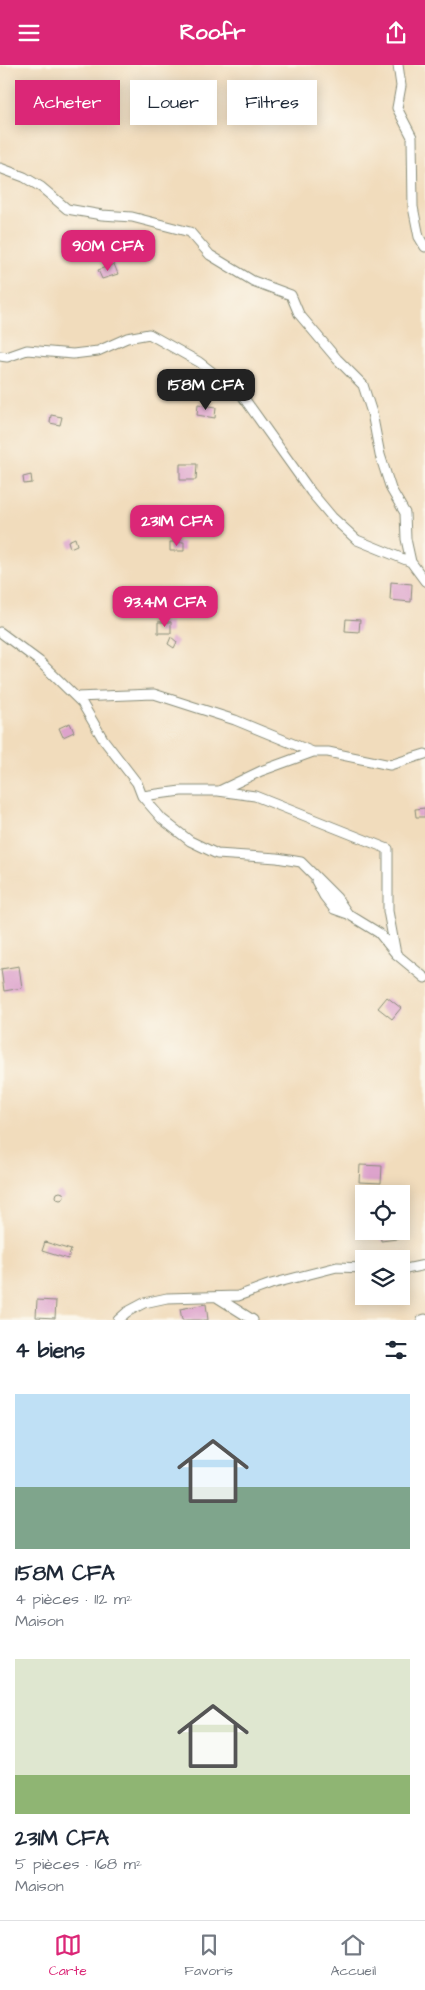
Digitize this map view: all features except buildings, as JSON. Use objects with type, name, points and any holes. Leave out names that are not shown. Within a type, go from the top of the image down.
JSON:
[{"type":"street","points":[[398,65],[401,86],[397,108],[412,137],[413,207],[419,237],[425,247]]},
{"type":"street","points":[[0,168],[24,177],[42,187],[67,209],[102,215],[132,217],[190,232],[210,255],[253,281],[291,295],[299,314],[337,359],[363,385],[372,413],[380,455],[391,489],[405,513],[406,539],[411,563],[425,581]]},
{"type":"street","points":[[0,356],[7,357],[27,351],[73,354],[98,351],[127,338],[149,334],[198,362],[241,394],[311,492],[332,517],[357,540],[411,563]]},
{"type":"street","points":[[0,632],[39,661],[82,703],[103,739],[137,783],[142,796],[162,819],[190,841],[217,854],[277,858],[301,862],[337,898],[348,914],[379,933],[396,954],[425,978]]},
{"type":"street","points":[[76,697],[154,694],[234,720],[313,752]]},
{"type":"street","points":[[218,791],[261,771],[313,752],[328,752],[390,765],[425,754]]},
{"type":"street","points":[[142,796],[181,791],[218,791],[256,796],[388,849],[388,911],[396,954]]},
{"type":"street","points":[[410,1268],[425,1265]]},
{"type":"street","points":[[118,1320],[127,1312],[144,1303],[167,1298],[238,1296],[270,1284],[337,1267],[355,1268]]},
{"type":"street","points":[[218,1298],[253,1320]]}]
